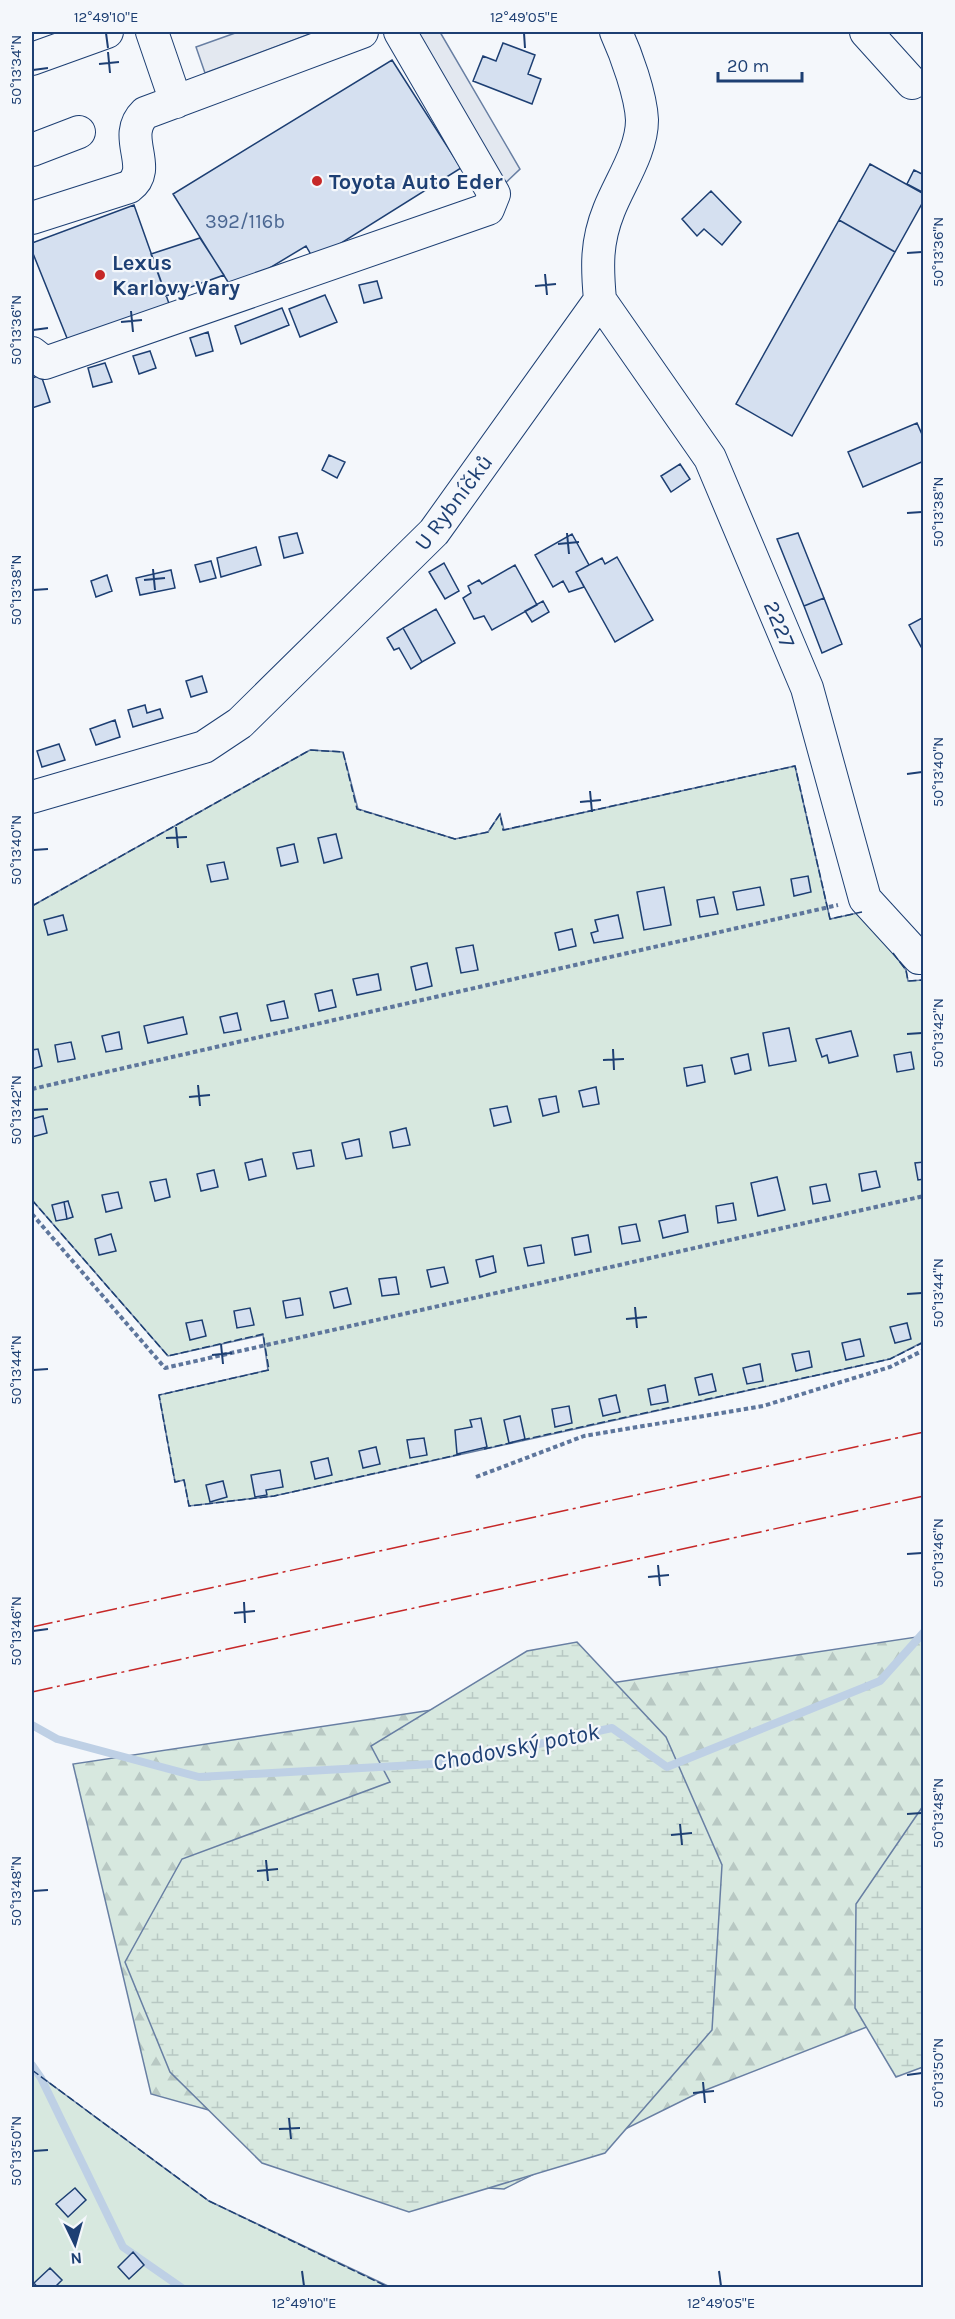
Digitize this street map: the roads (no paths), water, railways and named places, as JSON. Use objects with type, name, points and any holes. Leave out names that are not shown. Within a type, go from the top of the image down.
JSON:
[{"type":"street","points":[[32,59],[107,32]]},
{"type":"street","points":[[152,32],[176,102]]},
{"type":"street","points":[[32,218],[129,187],[138,181],[140,174],[134,132],[137,120],[145,113],[362,32]]},
{"type":"street","points":[[32,353],[45,363],[488,209],[494,194],[400,32]]},
{"type":"street","points":[[600,300],[597,255],[609,211],[632,164],[642,120],[627,56],[616,32]]},
{"type":"street","points":[[866,32],[912,83]]},
{"type":"street","points":[[32,150],[79,132]]},
{"type":"street","name":"U Rybníčků","points":[[32,797],[204,747],[240,723],[434,532],[600,300]]},
{"type":"street","name":"2227","points":[[600,300],[710,458],[807,688],[865,899],[919,958],[924,958]]},
{"type":"waterway","name":"Chodovský potok","points":[[32,1725],[57,1739],[199,1777],[451,1763],[612,1728],[667,1767],[880,1681],[924,1632]]},
{"type":"waterway","points":[[32,2065],[41,2078],[123,2247],[182,2288]]},
{"type":"place","name":"Toyota Auto Eder","points":[[317,181]]},
{"type":"place","name":"Lexus Karlovy Vary","points":[[100,275]]}]
